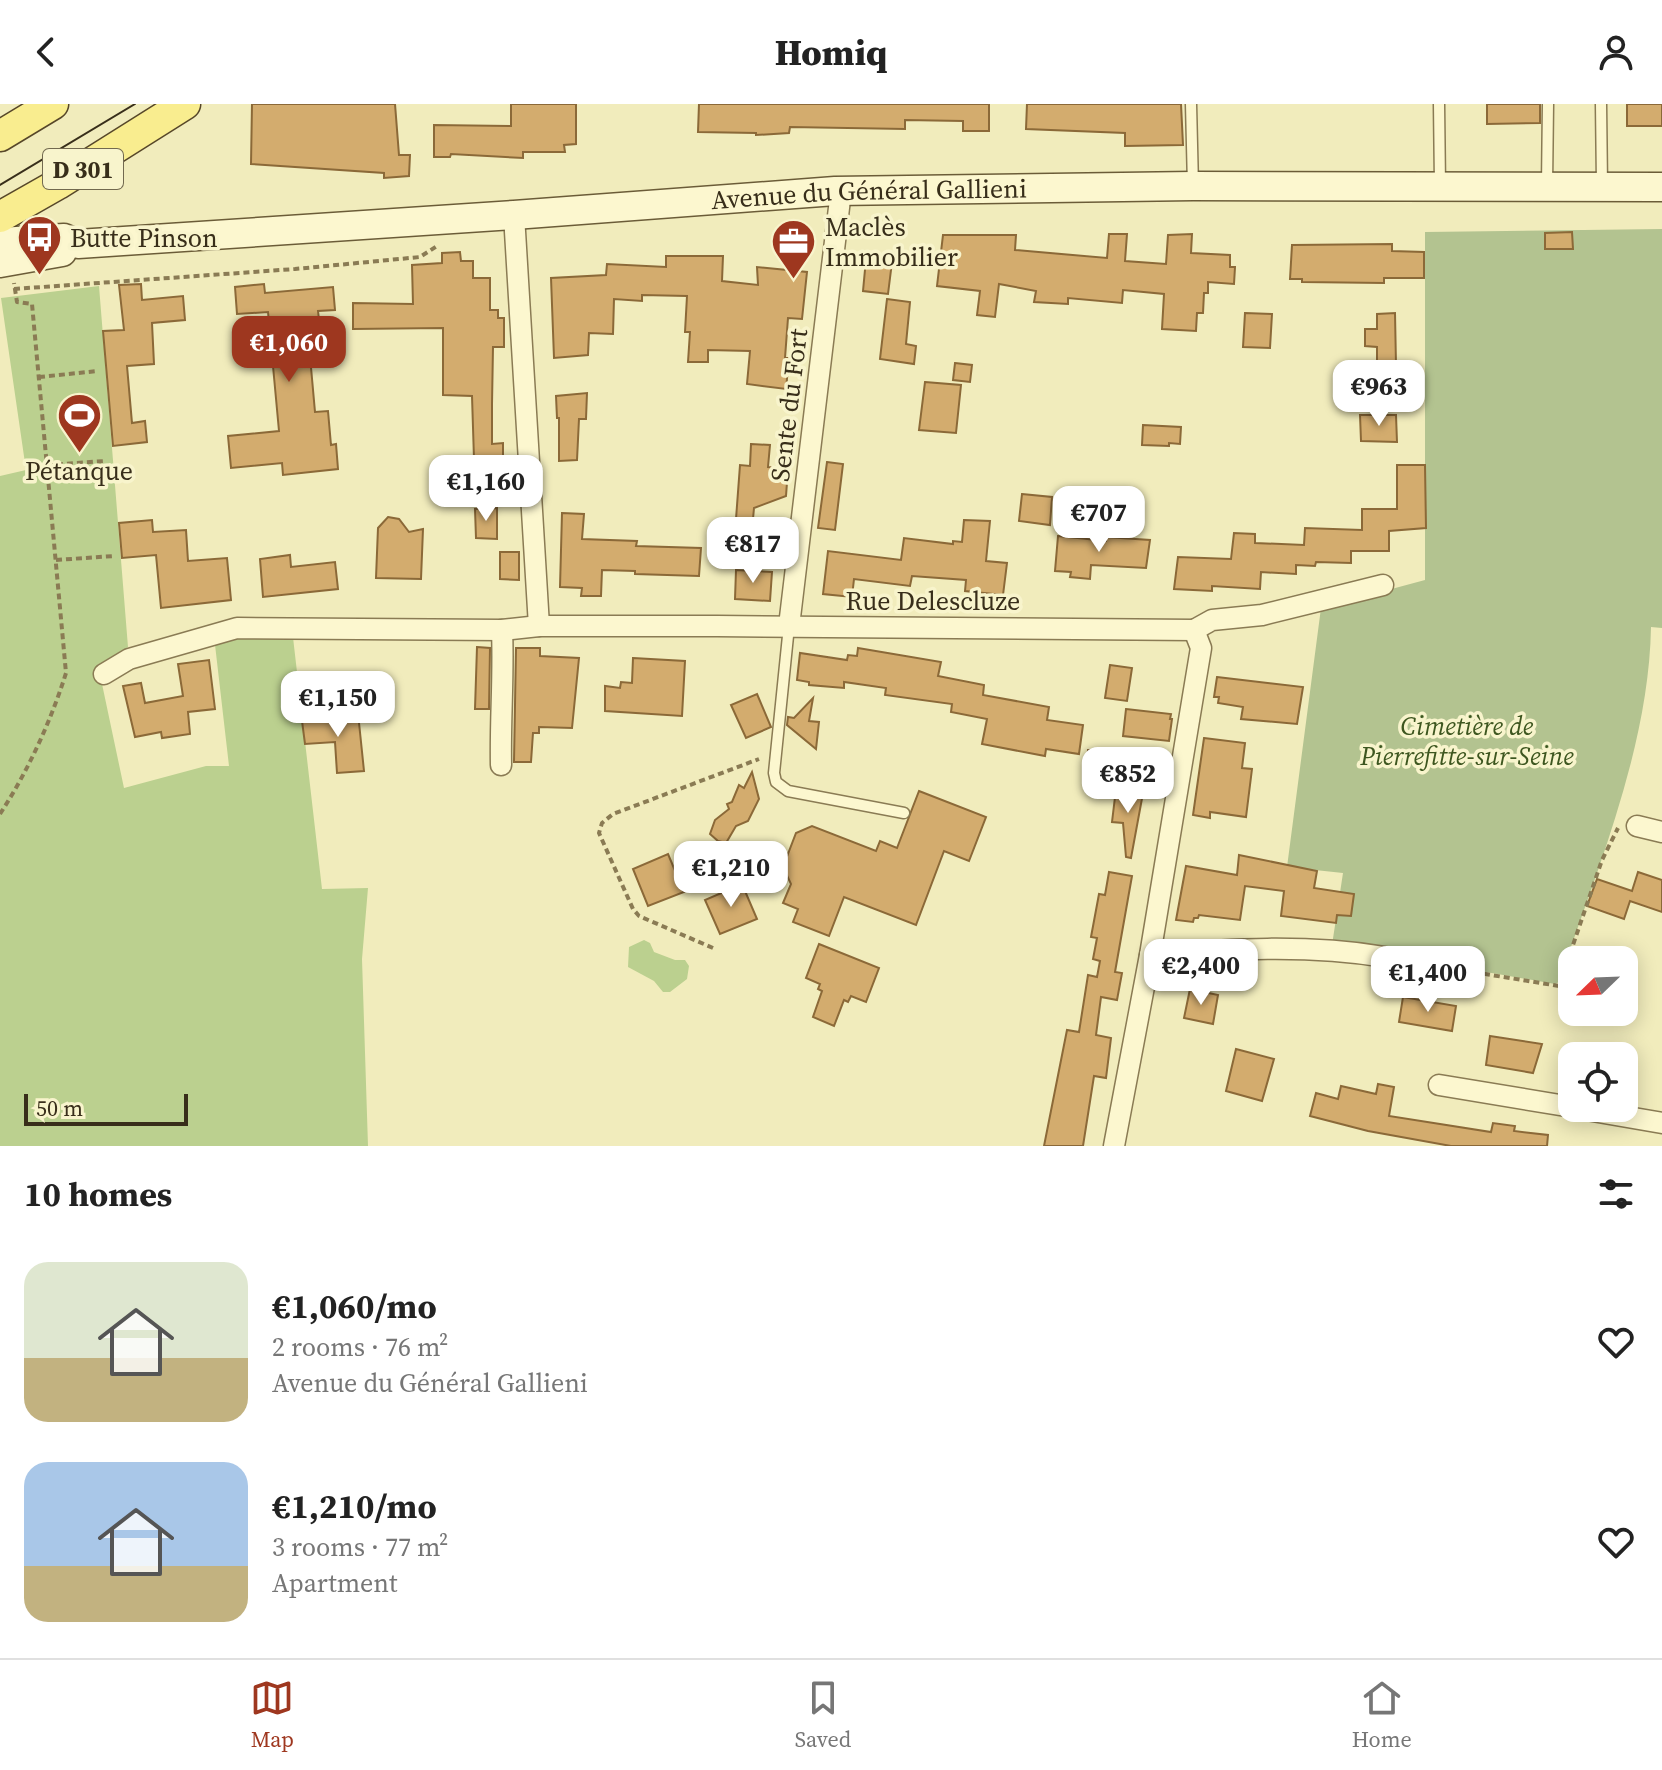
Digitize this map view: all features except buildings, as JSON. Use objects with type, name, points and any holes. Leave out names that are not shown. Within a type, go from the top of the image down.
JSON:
[{"type":"main road","name":"D 301","points":[[0,136],[53,104]]},
{"type":"main road","name":"D 301","points":[[0,217],[185,104]]},
{"type":"street","name":"Avenue du Général Gallieni","points":[[6,255],[65,251],[78,244],[841,191],[1193,186],[1662,187]]},
{"type":"street","name":"Sente du Fort","points":[[789,626],[841,191]]},
{"type":"street","points":[[514,215],[539,626]]},
{"type":"street","name":"Rue Delescluze","points":[[104,674],[129,659],[237,628],[502,630],[539,626],[789,626],[1194,630],[1212,620],[1262,615],[1383,585]]},
{"type":"street","points":[[501,765],[500,706],[504,686],[502,630]]},
{"type":"street","points":[[1114,1146],[1150,955],[1201,648],[1194,630]]},
{"type":"street","points":[[1637,826],[1662,832]]},
{"type":"street","points":[[1150,955],[1254,947],[1345,951],[1385,957]]},
{"type":"street","points":[[1439,1085],[1558,1105]]},
{"type":"street","points":[[1638,1119],[1662,1123]]},
{"type":"lane","points":[[1191,104],[1193,186]]},
{"type":"lane","points":[[1439,104],[1440,187]]},
{"type":"lane","points":[[1547,187],[1548,104]]},
{"type":"lane","points":[[1601,104],[1602,187]]},
{"type":"lane","points":[[789,626],[774,773],[776,782],[788,791],[904,813]]},
{"type":"path","points":[[13,289],[420,257],[439,244]]},
{"type":"path","points":[[0,814],[39,741],[66,673],[32,304],[17,302],[6,255]]},
{"type":"path","points":[[39,377],[98,371]]},
{"type":"path","points":[[47,465],[105,461]]},
{"type":"path","points":[[56,560],[114,556]]},
{"type":"path","points":[[713,948],[639,916],[601,841],[599,833],[602,823],[613,814],[776,752]]},
{"type":"path","points":[[1385,957],[1559,986],[1616,828],[1637,826]]},
{"type":"green space","name":"Cimetière de Pierrefitte-sur-Seine","points":[[1662,229],[1662,628],[1651,627],[1648,672],[1631,762],[1571,946],[1558,946],[1558,982],[1555,984],[1332,945],[1343,873],[1287,867],[1321,608],[1425,580],[1425,232]]},
{"type":"green space","points":[[99,286],[128,647],[98,665],[124,788],[206,766],[229,766],[214,636],[291,620],[322,889],[368,888],[362,959],[368,1146],[0,1146],[0,476],[26,470],[1,298]]},
{"type":"green space","points":[[644,940],[650,943],[654,952],[675,960],[685,960],[689,966],[687,979],[670,992],[663,992],[654,981],[628,967],[629,947]]},
{"type":"tram line","points":[[0,185],[135,104]]},
{"type":"place","name":"Butte Pinson","points":[[39,277]]},
{"type":"place","name":"Maclès Immobilier","points":[[794,281]]},
{"type":"place","name":"Pétanque","points":[[79,455]]}]
